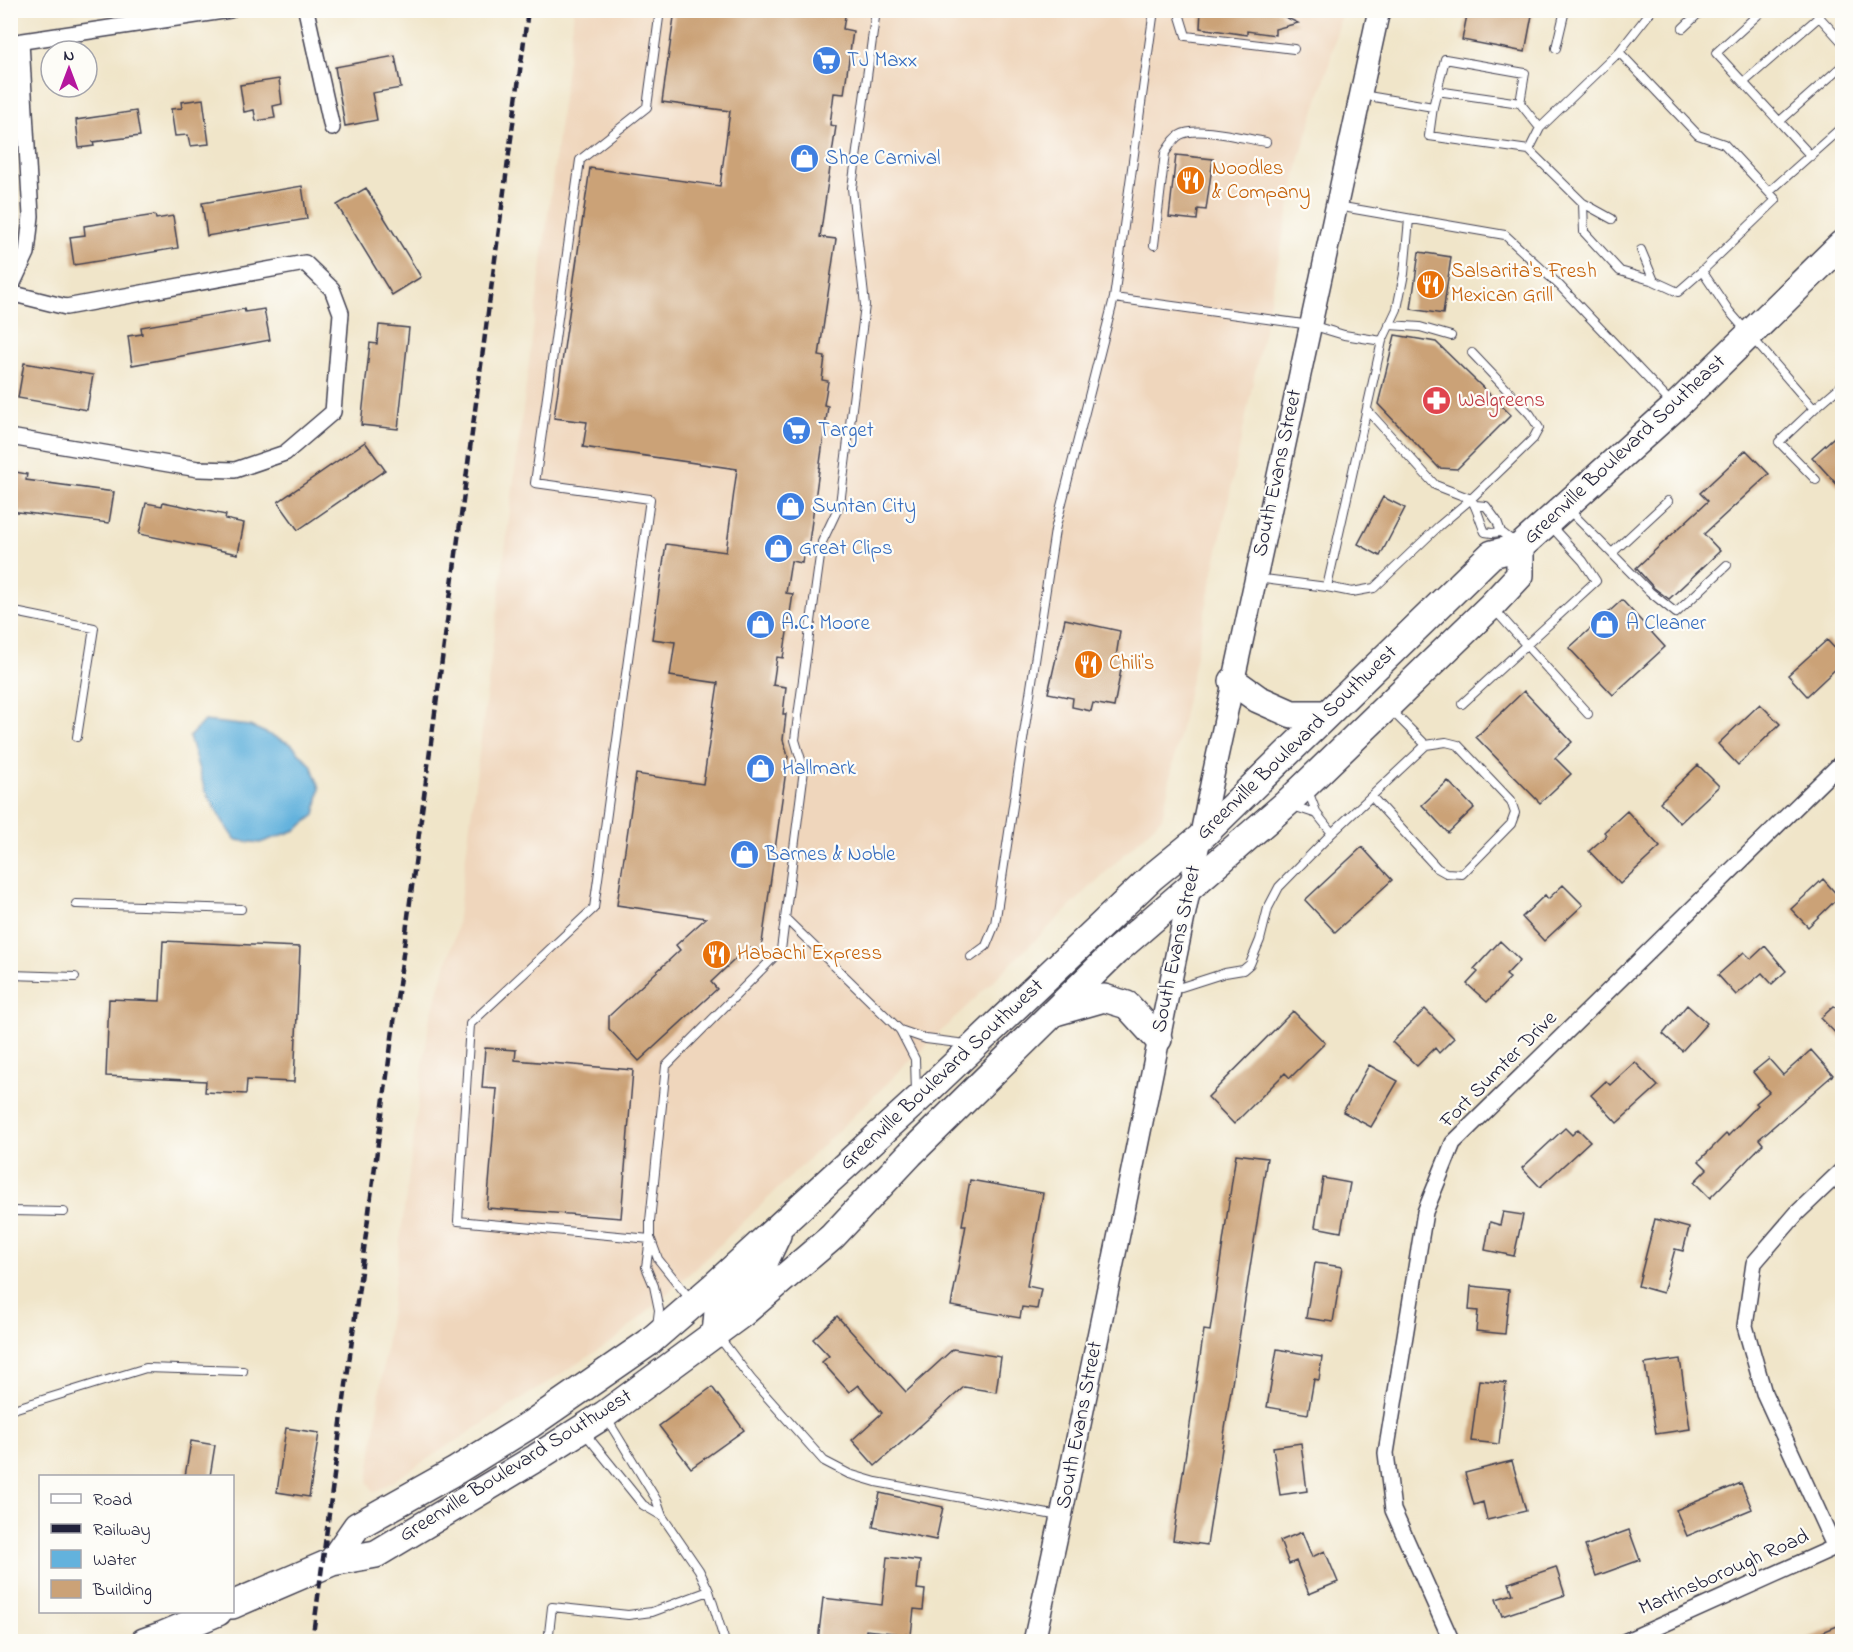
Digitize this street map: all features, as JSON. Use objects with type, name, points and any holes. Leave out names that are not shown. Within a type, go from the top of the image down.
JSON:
[{"type":"highway","name":"Greenville Boulevard Southeast","points":[[1192,885],[1296,794],[1491,606],[1520,575],[1510,539],[1556,514],[1675,407],[1842,244]]},
{"type":"highway","name":"Greenville Boulevard Southwest","points":[[332,1562],[357,1526],[457,1470],[531,1424],[657,1335],[694,1304],[976,1045],[1152,877],[1201,837],[1510,539]]},
{"type":"highway","points":[[1233,681],[1258,699],[1292,714],[1327,714]]},
{"type":"highway","name":"Greenville Boulevard Southwest","points":[[234,1604],[332,1562],[376,1554],[602,1416],[716,1334],[832,1237],[910,1154],[1051,1014],[1115,952],[1192,885]]},
{"type":"highway","points":[[1051,1014],[1104,998],[1127,1005],[1158,1039]]},
{"type":"highway","points":[[716,1334],[718,1312],[723,1304],[760,1271],[782,1223]]},
{"type":"highway","points":[[602,1416],[648,1366],[680,1338],[694,1322],[694,1304]]},
{"type":"highway","points":[[144,1641],[213,1613]]},
{"type":"main road","name":"South Evans Street","points":[[1034,1641],[1233,681],[1379,10]]},
{"type":"street","points":[[10,436],[198,469],[235,470],[285,453],[333,412],[341,313],[332,289],[304,263],[66,308],[10,291],[27,253],[31,216],[16,42],[230,10]]},
{"type":"street","points":[[306,10],[332,128]]},
{"type":"street","name":"Fort Sumter Drive","points":[[1452,1641],[1393,1510],[1386,1453],[1425,1212],[1453,1143],[1842,762]]},
{"type":"street","points":[[1838,1546],[1764,1393],[1744,1326],[1754,1263],[1797,1213],[1842,1170]]},
{"type":"street","name":"Martinsborough Road","points":[[1624,1641],[1838,1546]]},
{"type":"lane","points":[[650,1239],[458,1221],[470,1024],[594,908],[650,499],[535,483],[580,160],[647,107],[660,10]]},
{"type":"lane","points":[[657,1335],[659,1310],[654,1286],[646,1268],[666,1066],[781,950],[804,770],[795,740],[798,716],[822,543],[840,504],[865,305],[852,188],[876,10]]},
{"type":"lane","points":[[971,957],[986,946],[995,924],[1055,530],[1114,298],[1154,10]]},
{"type":"lane","points":[[1178,10],[1177,14],[1186,36],[1294,50]]},
{"type":"lane","points":[[1556,48],[1565,10]]},
{"type":"lane","points":[[1529,150],[1540,128],[1619,52],[1652,10]]},
{"type":"lane","points":[[1683,28],[1702,10]]},
{"type":"lane","points":[[1763,10],[1716,53],[1811,156]]},
{"type":"lane","points":[[1744,82],[1816,14],[1842,42]]},
{"type":"lane","points":[[1583,203],[1584,232],[1620,272],[1654,281],[1678,292],[1702,272],[1776,200],[1725,144],[1698,135],[1619,52]]},
{"type":"lane","points":[[1520,103],[1525,73],[1445,59],[1433,107],[1430,136],[1529,150],[1583,203],[1612,219]]},
{"type":"lane","points":[[1780,121],[1842,66]]},
{"type":"lane","points":[[1437,91],[1520,103],[1540,128]]},
{"type":"lane","points":[[1360,94],[1433,107]]},
{"type":"lane","points":[[1769,192],[1842,128]]},
{"type":"lane","points":[[1154,245],[1165,153],[1171,143],[1181,135],[1193,130],[1266,142]]},
{"type":"lane","points":[[1336,206],[1504,236],[1559,285],[1675,407]]},
{"type":"lane","points":[[1327,587],[1382,341],[1397,309],[1404,274],[1409,219]]},
{"type":"lane","points":[[1641,250],[1654,281]]},
{"type":"lane","points":[[1702,272],[1729,311],[1814,409]]},
{"type":"lane","points":[[1114,298],[1311,325],[1344,335],[1382,341]]},
{"type":"lane","points":[[1389,325],[1420,327],[1451,336]]},
{"type":"lane","points":[[1256,578],[1352,592],[1374,588],[1439,526],[1473,502],[1533,439],[1539,428],[1530,414],[1472,353]]},
{"type":"lane","points":[[1816,480],[1779,442],[1842,385]]},
{"type":"lane","points":[[1368,411],[1435,485],[1486,507],[1510,539]]},
{"type":"lane","points":[[1612,553],[1668,501]]},
{"type":"lane","points":[[1473,502],[1485,532],[1510,539]]},
{"type":"lane","points":[[1556,514],[1612,553],[1650,592],[1676,613],[1727,565]]},
{"type":"lane","points":[[1462,704],[1596,581],[1556,514]]},
{"type":"lane","points":[[1491,606],[1588,714]]},
{"type":"lane","points":[[10,611],[94,628],[77,737]]},
{"type":"lane","points":[[1387,706],[1426,745]]},
{"type":"lane","points":[[1168,991],[1243,970],[1250,964],[1260,940],[1268,908],[1279,887],[1332,833],[1426,745],[1446,742],[1458,745],[1511,801],[1515,813],[1511,824],[1462,874],[1446,873],[1437,868],[1372,797]]},
{"type":"lane","points":[[1296,794],[1299,810],[1317,814]]},
{"type":"lane","points":[[1296,794],[1317,814],[1332,833]]},
{"type":"lane","points":[[76,904],[241,909]]},
{"type":"lane","points":[[786,918],[900,1030],[915,1059],[917,1100]]},
{"type":"lane","points":[[10,975],[75,977]]},
{"type":"lane","points":[[900,1030],[926,1039],[976,1045]]},
{"type":"lane","points":[[10,1211],[64,1212]]},
{"type":"lane","points":[[650,1239],[658,1259],[694,1304]]},
{"type":"lane","points":[[716,1334],[751,1379],[824,1461],[849,1474],[876,1482],[1061,1517]]},
{"type":"lane","points":[[10,1410],[146,1368],[243,1371]]},
{"type":"lane","points":[[602,1416],[643,1505],[662,1516]]},
{"type":"lane","points":[[602,1416],[656,1499],[662,1516],[699,1570],[709,1591],[725,1641]]},
{"type":"lane","points":[[548,1641],[552,1607],[628,1615],[652,1612],[709,1591]]},
{"type":"shaded area","points":[[574,11],[1342,11],[1328,68],[1300,157],[1162,818],[699,1265],[616,1339],[374,1493],[368,1482],[429,1022],[456,933]]},
{"type":"water","points":[[204,721],[250,726],[291,744],[311,765],[320,788],[315,815],[296,830],[260,843],[236,840],[205,790],[189,737]]},
{"type":"building","points":[[675,10],[846,10],[843,29],[853,31],[844,94],[834,93],[830,125],[836,126],[820,237],[836,239],[819,356],[825,357],[822,380],[828,381],[824,405],[828,406],[809,542],[805,542],[802,563],[791,561],[786,593],[793,594],[783,658],[777,657],[773,685],[786,687],[783,740],[788,756],[761,950],[747,948],[711,982],[717,989],[639,1061],[609,1029],[609,1016],[680,950],[676,945],[706,918],[617,905],[636,774],[703,784],[718,683],[670,676],[675,642],[652,639],[666,544],[726,552],[737,469],[583,447],[587,422],[554,418],[590,168],[720,186],[730,111],[662,102]]},
{"type":"building","points":[[1201,10],[1280,10],[1281,15],[1298,23],[1275,29],[1275,35],[1247,31],[1247,35],[1200,28]]},
{"type":"building","points":[[1468,10],[1533,10],[1525,52],[1462,40]]},
{"type":"building","points":[[395,56],[401,88],[372,93],[377,120],[345,126],[335,67]]},
{"type":"building","points":[[279,79],[282,104],[273,106],[275,118],[256,121],[254,110],[244,112],[240,85]]},
{"type":"building","points":[[203,99],[209,144],[190,146],[188,135],[175,136],[171,109],[182,108],[181,102]]},
{"type":"building","points":[[136,111],[140,136],[93,142],[94,146],[79,148],[76,120]]},
{"type":"building","name":"Noodles & Company","points":[[1176,155],[1213,159],[1206,210],[1198,209],[1197,220],[1169,217]]},
{"type":"building","points":[[302,186],[307,219],[207,236],[202,203]]},
{"type":"building","points":[[366,188],[421,277],[392,295],[337,205]]},
{"type":"building","points":[[155,215],[156,219],[173,216],[178,248],[74,265],[70,237],[85,235],[84,226]]},
{"type":"building","points":[[1419,252],[1451,257],[1443,314],[1411,309]]},
{"type":"building","points":[[244,309],[245,312],[264,309],[270,340],[132,365],[128,336],[142,334],[141,327]]},
{"type":"building","points":[[379,325],[409,328],[398,429],[361,425],[370,343],[377,344]]},
{"type":"building","points":[[1395,335],[1436,342],[1511,415],[1457,469],[1439,468],[1378,404]]},
{"type":"building","points":[[24,363],[93,375],[87,410],[18,398]]},
{"type":"building","points":[[1842,430],[1842,490],[1812,457]]},
{"type":"building","points":[[365,442],[385,470],[298,530],[278,502]]},
{"type":"building","points":[[1746,450],[1769,474],[1704,534],[1720,551],[1669,599],[1654,588],[1636,568],[1708,501],[1700,493]]},
{"type":"building","points":[[10,471],[27,474],[26,480],[114,492],[109,523],[10,511]]},
{"type":"building","points":[[1383,497],[1405,508],[1380,556],[1358,544]]},
{"type":"building","points":[[163,502],[226,515],[225,519],[244,523],[238,554],[139,534],[146,503],[162,506]]},
{"type":"building","points":[[1622,600],[1665,647],[1613,695],[1569,648]]},
{"type":"building","name":"Chili's","points":[[1065,619],[1120,631],[1116,657],[1123,659],[1114,707],[1093,703],[1091,711],[1072,707],[1073,698],[1048,693]]},
{"type":"building","points":[[1827,640],[1842,656],[1842,663],[1807,696],[1788,675]]},
{"type":"building","points":[[1524,691],[1572,742],[1555,758],[1571,774],[1540,803],[1476,737]]},
{"type":"building","points":[[1760,704],[1780,724],[1738,765],[1718,744]]},
{"type":"building","points":[[1698,765],[1719,786],[1680,823],[1660,802]]},
{"type":"building","points":[[1448,781],[1474,808],[1448,833],[1422,805]]},
{"type":"building","points":[[1627,811],[1660,847],[1620,884],[1589,851],[1607,835],[1604,832]]},
{"type":"building","points":[[1362,847],[1392,880],[1335,932],[1305,900]]},
{"type":"building","points":[[1823,879],[1839,897],[1808,927],[1791,909]]},
{"type":"building","points":[[1563,885],[1583,905],[1544,941],[1522,917],[1545,895],[1548,899]]},
{"type":"building","points":[[163,941],[300,947],[294,1082],[247,1080],[246,1094],[205,1092],[206,1081],[106,1076],[109,999],[160,1001]]},
{"type":"building","points":[[1500,941],[1520,960],[1506,975],[1510,978],[1487,1002],[1467,984],[1478,972],[1474,969]]},
{"type":"building","points":[[1765,946],[1786,971],[1772,984],[1762,973],[1736,995],[1718,975],[1744,952],[1751,959]]},
{"type":"building","points":[[1687,1005],[1707,1023],[1682,1051],[1663,1034]]},
{"type":"building","points":[[1834,1006],[1842,1015],[1842,1040],[1821,1018]]},
{"type":"building","points":[[1425,1009],[1454,1038],[1439,1053],[1435,1048],[1417,1066],[1392,1042]]},
{"type":"building","points":[[1293,1011],[1325,1043],[1290,1078],[1285,1073],[1234,1124],[1208,1097]]},
{"type":"building","points":[[485,1048],[516,1050],[515,1060],[633,1070],[621,1218],[487,1208],[497,1089],[482,1088]]},
{"type":"building","points":[[1811,1050],[1833,1075],[1759,1139],[1763,1144],[1710,1198],[1694,1182],[1707,1169],[1699,1161],[1726,1134],[1728,1136],[1758,1105],[1756,1103],[1769,1092],[1753,1072],[1769,1059],[1783,1075]]},
{"type":"building","points":[[1635,1062],[1658,1086],[1617,1123],[1591,1095],[1606,1081],[1610,1085]]},
{"type":"building","points":[[1369,1065],[1398,1081],[1371,1127],[1343,1112]]},
{"type":"building","points":[[1565,1128],[1572,1135],[1578,1129],[1590,1141],[1540,1187],[1522,1168]]},
{"type":"building","points":[[1236,1154],[1267,1158],[1207,1545],[1173,1540],[1204,1330],[1210,1331]]},
{"type":"building","points":[[1323,1178],[1350,1183],[1341,1232],[1315,1227]]},
{"type":"building","points":[[970,1180],[1043,1193],[1027,1286],[1041,1289],[1037,1309],[1022,1307],[1020,1318],[951,1306],[966,1225],[962,1225]]},
{"type":"building","points":[[1503,1212],[1523,1215],[1514,1256],[1485,1250],[1490,1222],[1500,1225]]},
{"type":"building","points":[[1655,1219],[1689,1228],[1683,1251],[1675,1249],[1663,1293],[1638,1286]]},
{"type":"building","points":[[1315,1263],[1342,1267],[1333,1322],[1306,1318]]},
{"type":"building","points":[[1471,1286],[1509,1290],[1505,1334],[1476,1331],[1478,1311],[1469,1310]]},
{"type":"building","points":[[837,1316],[906,1392],[953,1349],[1001,1357],[996,1392],[964,1387],[875,1466],[852,1440],[882,1413],[858,1385],[849,1392],[822,1362],[829,1356],[813,1339]]},
{"type":"building","points":[[1277,1349],[1322,1357],[1319,1380],[1314,1379],[1308,1414],[1267,1407]]},
{"type":"building","points":[[1680,1359],[1690,1429],[1656,1434],[1645,1364]]},
{"type":"building","points":[[1479,1380],[1506,1383],[1499,1444],[1471,1441]]},
{"type":"building","points":[[712,1387],[744,1430],[691,1468],[659,1426]]},
{"type":"building","points":[[286,1428],[319,1433],[309,1497],[277,1492]]},
{"type":"building","points":[[191,1441],[215,1445],[210,1475],[185,1475]]},
{"type":"building","points":[[1301,1443],[1307,1491],[1280,1495],[1273,1447]]},
{"type":"building","points":[[1512,1461],[1526,1511],[1487,1520],[1483,1502],[1474,1505],[1465,1473]]},
{"type":"building","points":[[1741,1483],[1752,1509],[1687,1536],[1676,1510]]},
{"type":"building","points":[[880,1493],[943,1507],[936,1540],[873,1527]]},
{"type":"building","points":[[1629,1530],[1640,1560],[1596,1576],[1585,1546]]},
{"type":"building","points":[[1302,1532],[1312,1557],[1325,1551],[1338,1582],[1309,1594],[1296,1561],[1289,1564],[1280,1541]]},
{"type":"building","points":[[887,1557],[920,1561],[917,1589],[925,1590],[923,1610],[914,1609],[911,1635],[866,1630],[864,1641],[818,1641],[823,1598],[882,1605]]},
{"type":"building","points":[[1556,1567],[1565,1595],[1502,1616],[1496,1599],[1513,1594],[1509,1583]]},
{"type":"building","points":[[1842,1624],[1842,1641],[1801,1641]]},
{"type":"railway","points":[[312,1642],[528,10]]},
{"type":"place","name":"TJ Maxx","points":[[826,61]]},
{"type":"place","name":"Shoe Carnival","points":[[804,159]]},
{"type":"place","name":"Noodles & Company","points":[[1191,181]]},
{"type":"place","name":"Salsarita's Fresh Mexican Grill","points":[[1430,284]]},
{"type":"place","name":"Walgreens","points":[[1437,401]]},
{"type":"place","name":"Target","points":[[797,431]]},
{"type":"place","name":"Suntan City","points":[[791,507]]},
{"type":"place","name":"Great Clips","points":[[778,549]]},
{"type":"place","name":"A.C. Moore","points":[[760,624]]},
{"type":"place","name":"A Cleaner","points":[[1605,624]]},
{"type":"place","name":"Chili's","points":[[1088,664]]},
{"type":"place","name":"Hallmark","points":[[761,769]]},
{"type":"place","name":"Barnes & Noble","points":[[744,855]]},
{"type":"place","name":"Habachi Express","points":[[716,954]]}]
